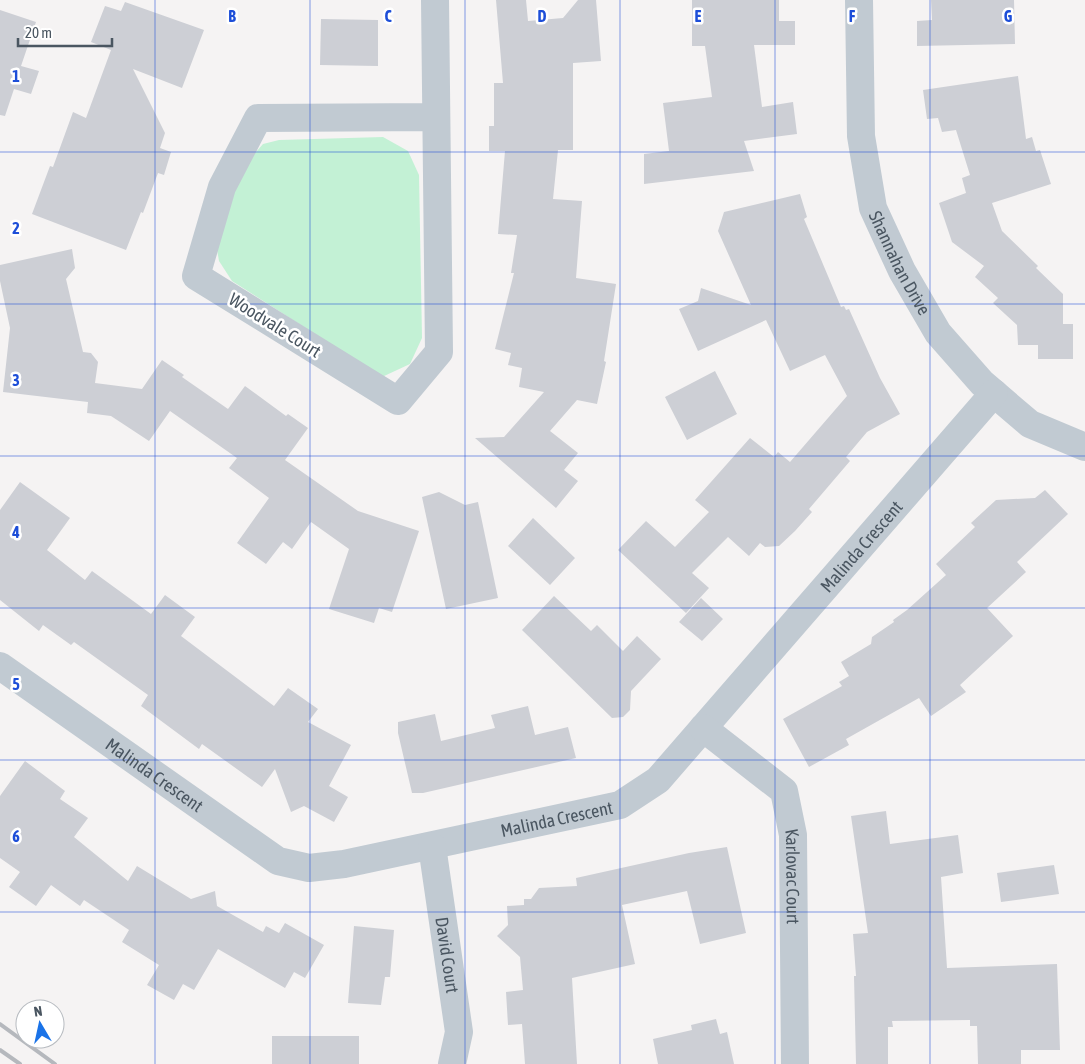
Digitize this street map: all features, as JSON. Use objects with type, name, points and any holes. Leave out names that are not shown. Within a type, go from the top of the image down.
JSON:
[{"type":"street","name":"Woodvale Court","points":[[435,0],[439,352],[398,402],[196,276],[222,187],[258,118],[436,117]]},
{"type":"street","name":"Shannahan Drive","points":[[860,0],[861,136],[873,208],[902,271],[938,333],[982,383],[1030,424],[1085,447]]},
{"type":"street","name":"Malinda Crescent","points":[[0,666],[278,861],[309,868],[344,864],[620,806],[658,780],[994,393]]},
{"type":"street","name":"Karlovac Court","points":[[703,728],[784,791],[793,835],[795,1064]]},
{"type":"street","name":"David Court","points":[[432,846],[459,1032],[452,1064]]},
{"type":"green space","points":[[383,137],[408,151],[419,175],[422,338],[410,364],[382,377],[232,281],[219,261],[215,238],[247,162],[263,144],[279,140]]},
{"type":"building","points":[[496,0],[526,0],[528,21],[563,18],[578,0],[596,0],[601,61],[573,63],[573,150],[558,150],[553,199],[582,201],[576,278],[616,284],[604,361],[606,362],[597,404],[577,400],[550,431],[578,453],[564,470],[578,481],[556,508],[475,438],[504,437],[544,392],[519,387],[522,368],[508,365],[511,353],[495,349],[514,273],[511,273],[517,235],[498,234],[505,151],[489,151],[489,126],[494,126],[494,83],[503,83]]},
{"type":"building","points":[[692,0],[779,0],[779,21],[795,21],[795,45],[754,45],[762,107],[793,102],[797,134],[744,141],[754,171],[644,184],[644,154],[669,151],[663,103],[712,97],[705,46],[692,46]]},
{"type":"building","points":[[931,0],[1014,0],[1015,44],[917,46],[917,21],[932,20]]},
{"type":"building","points":[[125,2],[204,30],[182,88],[133,69],[165,133],[160,148],[171,152],[164,175],[158,173],[126,250],[32,214],[50,166],[53,167],[73,112],[86,118],[111,50],[91,42],[105,6],[121,11]]},
{"type":"building","points":[[0,10],[36,22],[21,66],[39,71],[31,94],[14,89],[5,116],[0,115]]},
{"type":"building","points":[[321,19],[378,20],[378,66],[320,65]]},
{"type":"building","points":[[1018,76],[1026,139],[1032,137],[1036,151],[1040,150],[1051,184],[992,203],[1002,231],[1038,266],[1036,268],[1063,294],[1063,324],[1073,324],[1073,359],[1038,359],[1038,345],[1018,345],[1017,325],[993,303],[998,298],[975,277],[984,266],[952,242],[939,203],[966,193],[962,178],[970,175],[956,130],[942,132],[938,118],[927,119],[923,90]]},
{"type":"building","points":[[800,194],[807,217],[804,219],[841,307],[844,306],[846,310],[849,309],[880,378],[900,414],[867,432],[846,457],[850,461],[809,509],[812,512],[779,546],[765,547],[760,543],[749,556],[728,537],[692,573],[709,588],[686,613],[618,550],[646,521],[675,547],[709,512],[695,500],[750,438],[774,457],[778,452],[790,462],[847,396],[825,355],[790,371],[766,320],[698,351],[679,309],[698,301],[701,288],[751,305],[718,231],[724,212]]},
{"type":"building","points":[[72,249],[75,268],[66,279],[83,352],[91,353],[98,362],[95,383],[142,389],[162,360],[184,375],[182,377],[228,409],[245,386],[286,416],[288,414],[308,428],[285,460],[358,511],[419,531],[392,612],[379,608],[374,623],[329,609],[349,549],[311,522],[292,549],[283,542],[266,564],[237,543],[269,498],[229,468],[237,458],[170,411],[149,441],[111,416],[87,413],[88,402],[3,392],[10,328],[0,281],[0,265]]},
{"type":"building","points":[[715,371],[737,414],[687,440],[665,397]]},
{"type":"building","points":[[20,482],[70,518],[47,550],[85,580],[92,571],[151,614],[165,595],[195,617],[181,636],[274,706],[288,688],[318,709],[308,722],[351,745],[329,786],[348,797],[334,822],[304,806],[291,812],[275,769],[262,787],[202,744],[199,749],[141,706],[148,695],[74,642],[71,645],[43,625],[39,631],[0,600],[0,510]]},
{"type":"building","points":[[1045,490],[1068,514],[1017,562],[1026,572],[987,608],[1013,636],[960,685],[966,692],[931,716],[919,698],[846,739],[849,745],[809,767],[783,719],[842,686],[839,682],[849,676],[841,662],[871,644],[872,637],[894,622],[893,620],[946,575],[936,564],[975,527],[971,523],[996,500],[1035,498]]},
{"type":"building","points":[[439,492],[465,505],[478,502],[498,598],[446,609],[422,497]]},
{"type":"building","points":[[533,518],[575,558],[550,585],[508,546]]},
{"type":"building","points":[[554,596],[591,631],[597,625],[623,651],[637,636],[661,659],[631,691],[630,710],[623,717],[612,718],[522,630]]},
{"type":"building","points":[[701,598],[723,619],[702,641],[679,622]]},
{"type":"building","points":[[528,706],[535,735],[568,727],[576,758],[423,793],[412,793],[398,733],[398,722],[435,714],[441,741],[495,728],[491,715]]},
{"type":"building","points":[[25,761],[65,791],[60,799],[88,818],[74,837],[128,881],[137,866],[191,899],[215,891],[217,906],[263,932],[266,926],[279,933],[285,923],[324,945],[305,978],[294,972],[285,988],[218,949],[194,990],[183,984],[174,1000],[147,985],[159,965],[122,942],[129,930],[84,900],[80,906],[51,885],[36,906],[9,887],[20,872],[0,858],[0,796]]},
{"type":"building","points":[[886,811],[890,844],[958,835],[963,873],[941,877],[947,968],[1057,964],[1060,1050],[1021,1050],[1021,1064],[978,1064],[977,1026],[970,1026],[970,1020],[892,1021],[893,1027],[888,1027],[888,1064],[856,1064],[854,976],[856,976],[853,934],[868,933],[851,816]]},
{"type":"building","points":[[727,847],[746,933],[700,944],[687,891],[622,905],[635,964],[572,978],[577,1064],[525,1064],[522,1024],[508,1025],[506,992],[523,990],[520,957],[497,936],[508,925],[507,906],[524,905],[524,899],[531,899],[539,888],[577,886],[576,878],[689,853]]},
{"type":"building","points":[[1054,865],[1059,894],[1001,902],[997,873]]},
{"type":"building","points":[[354,926],[394,930],[390,977],[385,977],[381,1005],[348,1003]]},
{"type":"building","points":[[716,1019],[720,1034],[727,1032],[734,1064],[658,1064],[653,1039],[692,1030],[691,1025]]},
{"type":"building","points":[[272,1036],[359,1036],[359,1064],[272,1064]]},
{"type":"railway","points":[[0,1024],[55,1064]]},
{"type":"railway","points":[[0,1050],[20,1064]]}]
